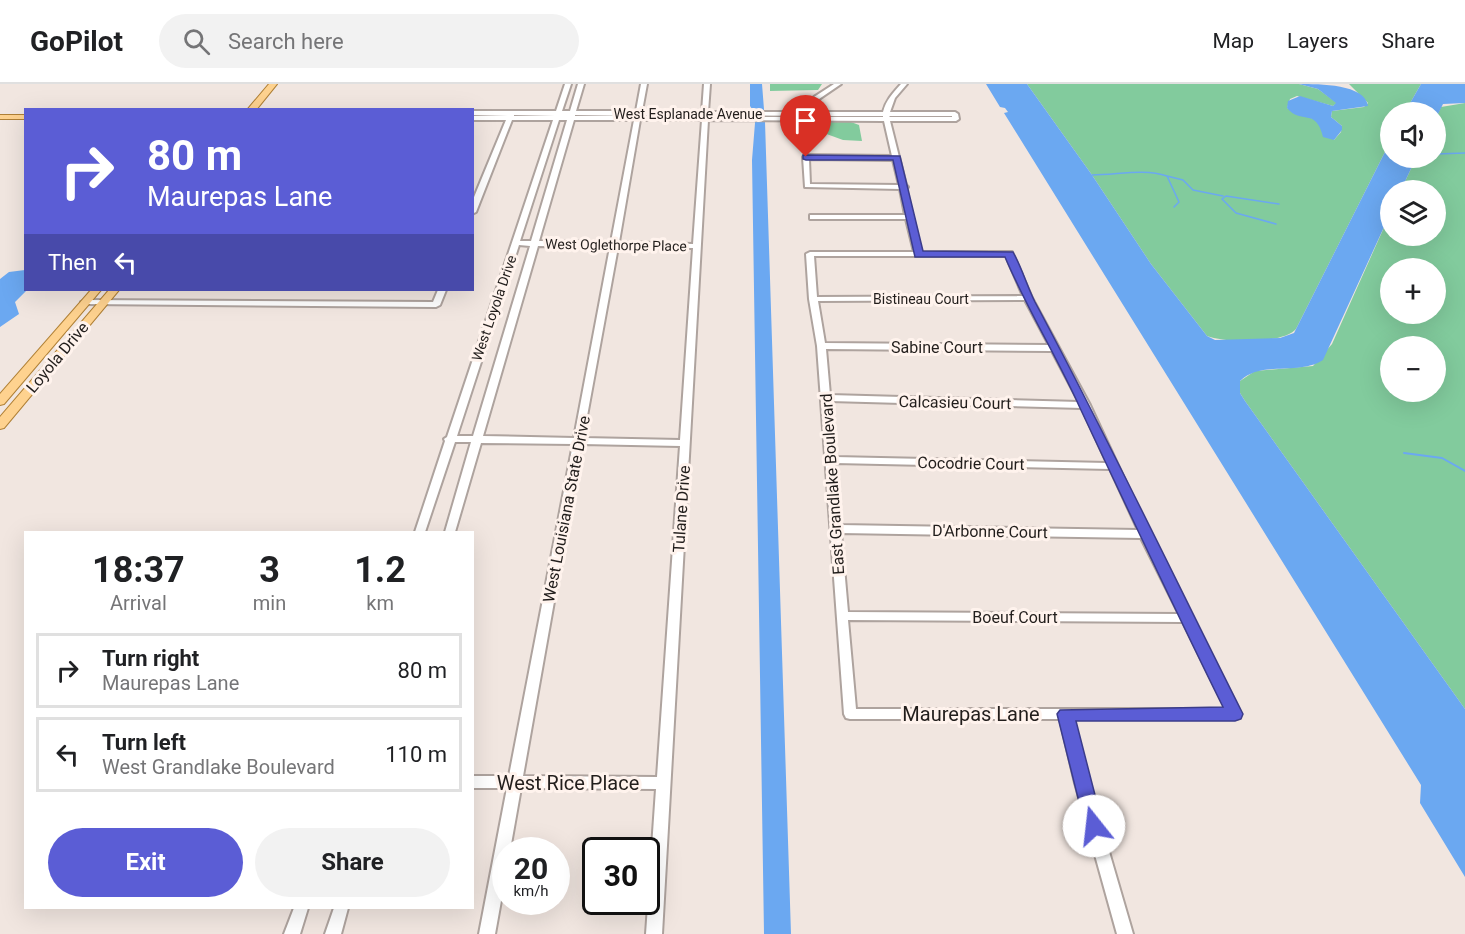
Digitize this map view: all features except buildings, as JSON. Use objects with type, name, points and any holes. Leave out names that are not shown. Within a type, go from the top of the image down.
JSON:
[{"type":"main road","points":[[260,106],[273,84]]},
{"type":"main road","points":[[260,106],[284,84]]},
{"type":"main road","points":[[0,112],[24,112]]},
{"type":"main road","points":[[0,117],[24,117]]},
{"type":"main road","name":"Loyola Drive","points":[[0,401],[95,291]]},
{"type":"main road","name":"Loyola Drive","points":[[0,425],[113,291]]},
{"type":"main road","points":[[26,371],[45,371]]},
{"type":"street","name":"West Loyola Drive","points":[[420,531],[568,84]]},
{"type":"street","name":"West Loyola Drive","points":[[450,531],[581,84]]},
{"type":"street","name":"West Louisiana State Drive","points":[[487,934],[513,783],[579,442],[644,84]]},
{"type":"street","name":"Tulane Drive","points":[[654,934],[707,84]]},
{"type":"street","points":[[816,117],[816,98],[838,84]]},
{"type":"street","points":[[904,84],[887,106],[887,117],[918,255],[1009,254],[1028,298],[1085,405],[1112,466],[1187,618]]},
{"type":"street","name":"West Esplanade Avenue","points":[[474,113],[956,119],[955,114],[887,117]]},
{"type":"street","name":"West Esplanade Avenue","points":[[474,117],[512,115]]},
{"type":"street","points":[[474,207],[512,115]]},
{"type":"street","points":[[897,158],[806,157],[807,186],[904,186]]},
{"type":"street","points":[[813,217],[910,217]]},
{"type":"street","name":"West Oglethorpe Place","points":[[516,243],[697,246]]},
{"type":"street","name":"East Grandlake Boulevard","points":[[850,714],[821,346],[813,299],[810,254],[918,255]]},
{"type":"street","points":[[85,302],[436,304],[442,291]]},
{"type":"street","name":"Bistineau Court","points":[[813,299],[1028,298]]},
{"type":"street","name":"Sabine Court","points":[[821,346],[1053,348]]},
{"type":"street","name":"Calcasieu Court","points":[[825,399],[1085,405]]},
{"type":"street","points":[[449,440],[685,442]]},
{"type":"street","name":"Cocodrie Court","points":[[830,460],[1112,466]]},
{"type":"street","name":"D'Arbonne Court","points":[[836,529],[1145,534]]},
{"type":"street","name":"Boeuf Court","points":[[842,616],[1187,618]]},
{"type":"street","name":"Maurepas Lane","points":[[850,714],[1235,714],[1187,618]]},
{"type":"street","points":[[1065,714],[1125,934]]},
{"type":"street","name":"West Rice Place","points":[[474,782],[663,783]]},
{"type":"street","points":[[292,934],[301,909]]},
{"type":"street","points":[[333,934],[341,909]]},
{"type":"green space","points":[[770,84],[822,84],[818,90],[770,91]]},
{"type":"green space","points":[[1027,84],[1299,84],[1318,89],[1337,103],[1333,106],[1297,96],[1290,99],[1287,108],[1316,120],[1334,140],[1341,132],[1342,126],[1331,117],[1332,111],[1364,107],[1368,103],[1349,84],[1421,84],[1411,102],[1380,102],[1380,162],[1296,329],[1279,337],[1239,341],[1207,336],[1151,264],[1092,175]]},
{"type":"green space","points":[[1465,103],[1465,709],[1240,393],[1240,381],[1255,371],[1313,366],[1332,344],[1380,236],[1380,246],[1446,246],[1446,180],[1406,180],[1411,168],[1446,168],[1446,106]]},
{"type":"green space","points":[[818,122],[851,122],[859,125],[862,141],[843,140],[821,132]]},
{"type":"water","points":[[750,84],[762,84],[765,122],[791,934],[764,934],[752,160],[755,123],[754,112],[750,106]]},
{"type":"water","points":[[986,84],[1027,84],[1092,175],[1151,264],[1207,336],[1215,340],[1280,338],[1294,333],[1380,162],[1380,168],[1411,168],[1406,180],[1380,180],[1380,236],[1323,360],[1303,367],[1259,371],[1240,381],[1240,393],[1465,709],[1465,877],[1420,803],[1421,785],[1004,113],[1008,112],[1005,108],[1000,107]]},
{"type":"water","points":[[1299,84],[1329,85],[1350,89],[1359,93],[1368,106],[1332,111],[1331,117],[1342,126],[1342,130],[1334,140],[1323,137],[1316,122],[1292,113],[1287,108],[1288,101],[1300,96],[1333,106],[1336,103],[1318,89]]},
{"type":"water","points":[[1421,84],[1465,84],[1465,103],[1411,102]]},
{"type":"water","points":[[24,270],[24,291],[26,291],[15,302],[19,314],[0,327],[0,279],[9,272]]},
{"type":"waterway","points":[[1446,154],[1465,153]]},
{"type":"waterway","points":[[1092,175],[1140,172],[1167,176]]},
{"type":"waterway","points":[[1167,176],[1183,180],[1193,190],[1223,196]]},
{"type":"waterway","points":[[1167,176],[1179,202],[1174,207]]},
{"type":"waterway","points":[[1276,224],[1236,213],[1222,199],[1226,196],[1279,204]]},
{"type":"waterway","points":[[1404,453],[1442,458],[1465,471]]},
{"type":"route","points":[[806,157],[897,158],[918,255],[1009,254],[1028,298],[1085,405],[1145,534],[1235,714],[1065,714],[1094,826]]}]
